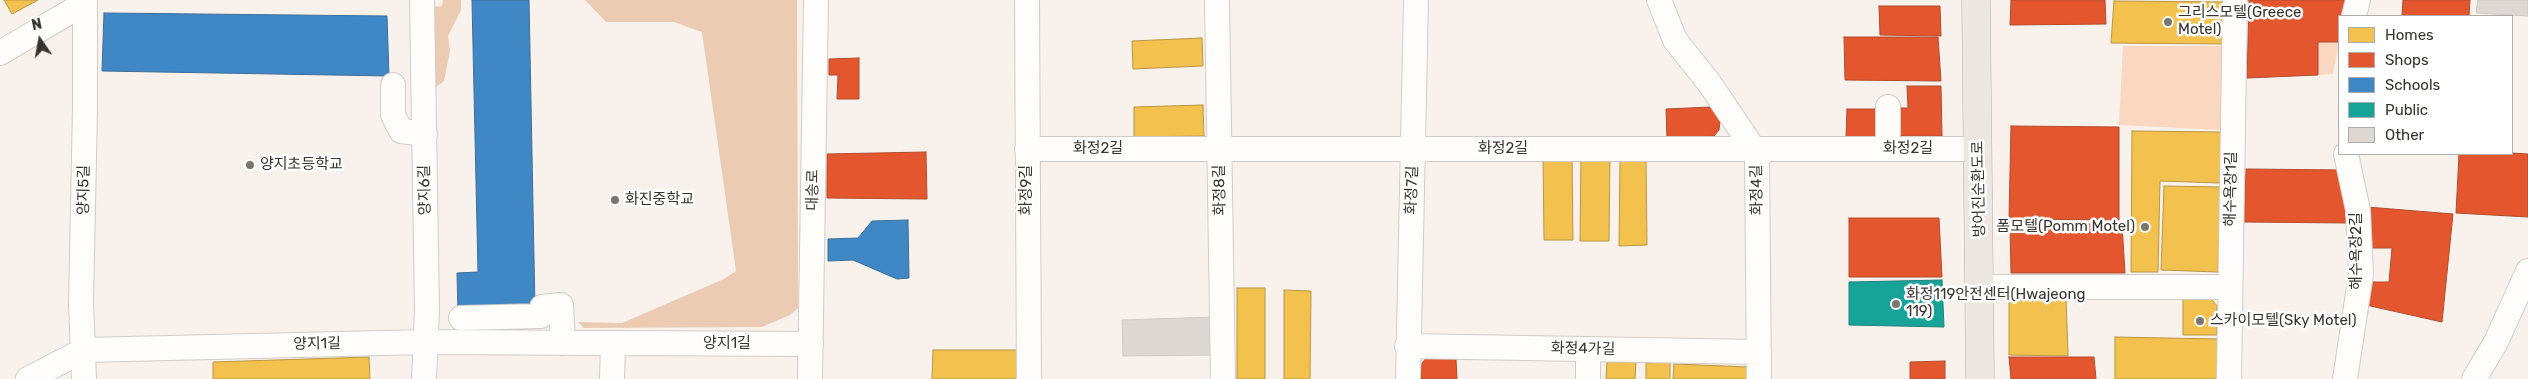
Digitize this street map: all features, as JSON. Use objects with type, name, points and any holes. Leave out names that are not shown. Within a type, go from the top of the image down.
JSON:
[{"type":"main road","name":"방어진순환도로","points":[[1976,0],[1980,379]]},
{"type":"street","name":"양지6길","points":[[422,0],[425,134],[424,379]]},
{"type":"street","name":"대송로","points":[[810,379],[816,0]]},
{"type":"street","name":"화정9길","points":[[1027,0],[1029,379]]},
{"type":"street","name":"화정8길","points":[[1217,0],[1223,379]]},
{"type":"street","name":"화정7길","points":[[1408,379],[1407,346],[1414,149],[1416,0]]},
{"type":"street","name":"화정4길","points":[[1659,0],[1675,40],[1710,84],[1757,154],[1759,379]]},
{"type":"street","name":"해수욕장1길","points":[[2228,379],[2235,0]]},
{"type":"street","points":[[2354,15],[2358,0]]},
{"type":"street","points":[[0,53],[85,2]]},
{"type":"street","name":"양지5길","points":[[84,379],[81,304],[86,108],[85,2]]},
{"type":"street","points":[[393,85],[393,115],[401,131],[425,134]]},
{"type":"street","points":[[1888,107],[1888,149]]},
{"type":"street","name":"화정2길","points":[[1027,149],[1978,149]]},
{"type":"street","name":"해수욕장2길","points":[[2345,379],[2360,274],[2358,210],[2346,155]]},
{"type":"street","points":[[2474,379],[2496,342],[2528,271]]},
{"type":"street","points":[[1980,287],[2229,287]]},
{"type":"street","points":[[461,318],[541,316],[542,307],[561,306],[563,343]]},
{"type":"street","name":"양지1길","points":[[28,379],[84,350],[425,342],[811,344]]},
{"type":"street","points":[[612,379],[613,343]]},
{"type":"street","name":"화정4가길","points":[[1407,346],[1759,352]]},
{"type":"street","points":[[1588,349],[1588,379]]},
{"type":"shaded area","points":[[443,0],[461,0],[461,10],[448,36],[450,51],[444,81],[431,91],[429,7],[442,6]]},
{"type":"shaded area","points":[[585,0],[797,0],[798,308],[790,315],[762,327],[584,328],[578,322],[622,323],[724,279],[736,271],[702,32],[674,22],[606,22]]},
{"type":"shaded area","points":[[2318,42],[2338,42],[2333,74],[2318,75]]},
{"type":"shaded area","points":[[2123,46],[2226,46],[2221,130],[2119,125]]},
{"type":"building: Homes","points":[[4,0],[38,0],[12,14]]},
{"type":"building: Homes","name":"그리스모텔(Greece Motel)","points":[[2114,1],[2225,2],[2224,44],[2111,43]]},
{"type":"building: Homes","points":[[1202,38],[1203,66],[1133,69],[1132,41]]},
{"type":"building: Homes","points":[[1203,105],[1204,136],[1134,137],[1134,107]]},
{"type":"building: Homes","name":"폼모텔(Pomm Motel)","points":[[2132,131],[2221,132],[2220,183],[2160,181],[2158,272],[2131,272]]},
{"type":"building: Homes","points":[[1543,154],[1572,154],[1573,240],[1544,240]]},
{"type":"building: Homes","points":[[1610,154],[1609,241],[1580,241],[1581,155]]},
{"type":"building: Homes","points":[[1646,157],[1647,245],[1619,246],[1620,159]]},
{"type":"building: Homes","points":[[2164,186],[2221,187],[2218,272],[2161,270]]},
{"type":"building: Homes","points":[[1237,288],[1265,288],[1265,379],[1237,379]]},
{"type":"building: Homes","points":[[1284,290],[1311,291],[1310,379],[1284,379]]},
{"type":"building: Homes","name":"스카이모텔(Sky Motel)","points":[[2183,295],[2209,296],[2217,306],[2217,335],[2183,335]]},
{"type":"building: Homes","points":[[2066,296],[2068,356],[2009,355],[2009,297]]},
{"type":"building: Homes","points":[[2115,337],[2218,339],[2219,379],[2115,379]]},
{"type":"building: Homes","points":[[933,350],[1024,350],[1024,379],[932,379]]},
{"type":"building: Homes","points":[[369,357],[370,379],[213,379],[213,362]]},
{"type":"building: Homes","points":[[1607,361],[1636,361],[1635,379],[1606,379]]},
{"type":"building: Homes","points":[[1670,362],[1670,379],[1646,379],[1646,363]]},
{"type":"building: Homes","points":[[1674,364],[1750,367],[1750,379],[1673,379]]},
{"type":"building: Shops","points":[[2011,0],[2105,0],[2106,24],[2010,25]]},
{"type":"building: Shops","points":[[2249,0],[2350,0],[2346,15],[2338,15],[2338,42],[2318,42],[2318,75],[2247,78]]},
{"type":"building: Shops","points":[[2403,0],[2470,0],[2469,15],[2402,15]]},
{"type":"building: Shops","points":[[1879,6],[1940,6],[1941,36],[1880,35]]},
{"type":"building: Shops","points":[[1844,37],[1938,37],[1941,81],[1845,80]]},
{"type":"building: Shops","points":[[859,58],[859,99],[837,99],[838,75],[829,75],[829,59]]},
{"type":"building: Shops","points":[[1907,86],[1941,86],[1942,136],[1891,136],[1890,108],[1908,108]]},
{"type":"building: Shops","points":[[1711,107],[1717,111],[1720,121],[1719,130],[1714,136],[1667,140],[1666,109]]},
{"type":"building: Shops","points":[[1847,109],[1886,109],[1886,137],[1846,137]]},
{"type":"building: Shops","points":[[2011,126],[2119,127],[2119,220],[2009,219]]},
{"type":"building: Shops","points":[[926,152],[927,199],[827,198],[827,154]]},
{"type":"building: Shops","points":[[2528,154],[2528,217],[2456,213],[2459,155]]},
{"type":"building: Shops","points":[[2246,169],[2342,170],[2349,223],[2244,222]]},
{"type":"building: Shops","points":[[2367,207],[2453,214],[2442,322],[2366,305],[2368,282],[2389,282],[2392,248],[2372,248]]},
{"type":"building: Shops","points":[[1849,218],[1939,218],[1942,277],[1849,277]]},
{"type":"building: Shops","points":[[2010,224],[2122,224],[2125,273],[2011,273]]},
{"type":"building: Shops","points":[[2009,357],[2094,357],[2096,379],[2011,379]]},
{"type":"building: Shops","points":[[1426,358],[1456,359],[1457,379],[1421,379],[1421,365]]},
{"type":"building: Shops","points":[[1945,361],[1945,379],[1910,379],[1910,362]]},
{"type":"building: Schools","points":[[472,0],[529,0],[535,310],[458,313],[457,273],[478,272]]},
{"type":"building: Schools","points":[[104,13],[387,16],[389,76],[102,71]]},
{"type":"building: Schools","points":[[908,220],[909,278],[897,279],[853,260],[828,261],[828,239],[858,238],[872,221]]},
{"type":"building: Public","name":"화정119안전센터(Hwajeong 119)","points":[[1942,280],[1944,327],[1849,325],[1849,282]]},
{"type":"building: Other","points":[[2478,0],[2528,0],[2528,16],[2476,13]]},
{"type":"building: Other","points":[[1214,317],[1215,355],[1123,356],[1122,320]]},
{"type":"place","name":"그리스모텔(Greece Motel)","points":[[2168,22]]},
{"type":"place","name":"양지초등학교","points":[[250,165]]},
{"type":"place","name":"화진중학교","points":[[615,200]]},
{"type":"place","name":"폼모텔(Pomm Motel)","points":[[2145,227]]},
{"type":"place","name":"화정119안전센터(Hwajeong 119)","points":[[1896,304]]},
{"type":"place","name":"스카이모텔(Sky Motel)","points":[[2200,321]]}]
